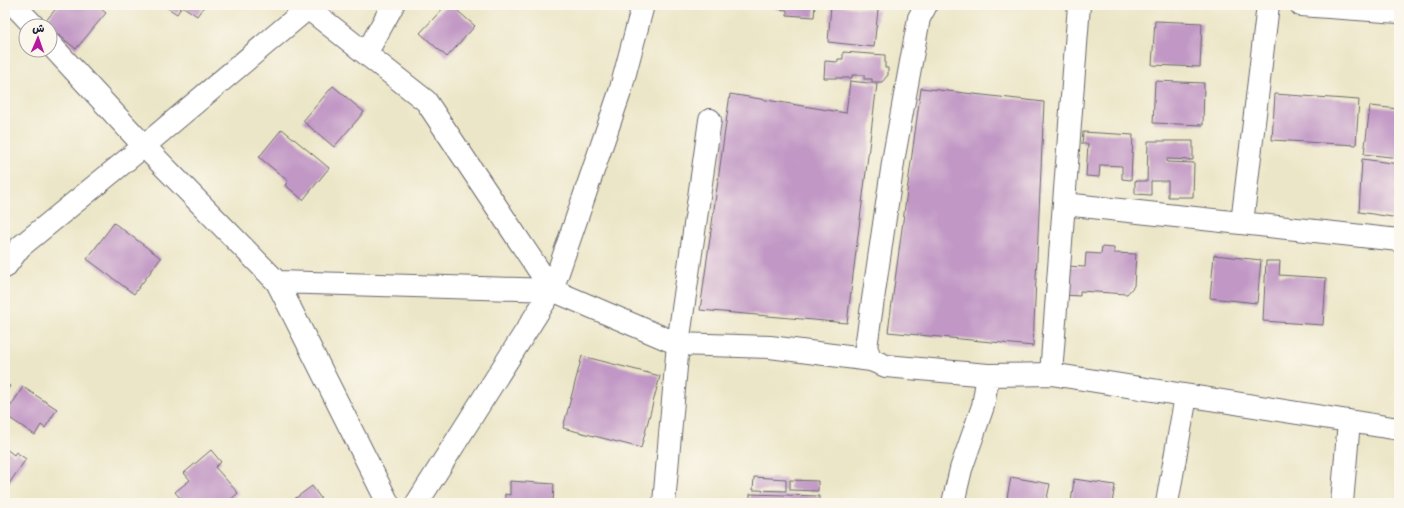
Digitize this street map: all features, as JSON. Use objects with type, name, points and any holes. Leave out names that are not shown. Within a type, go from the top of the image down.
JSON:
[{"type":"street","points":[[14,5],[26,18]]},
{"type":"street","points":[[366,54],[392,5]]},
{"type":"street","points":[[417,503],[552,290],[620,92],[643,5]]},
{"type":"street","points":[[871,360],[866,347],[894,156],[919,18],[926,5]]},
{"type":"street","points":[[1050,374],[1079,5]]},
{"type":"street","points":[[1242,223],[1268,5]]},
{"type":"street","points":[[1301,5],[1399,12]]},
{"type":"street","points":[[5,268],[12,242],[144,146],[306,7],[426,101],[552,290]]},
{"type":"street","points":[[58,53],[144,146],[277,282],[388,503]]},
{"type":"street","points":[[664,503],[678,344],[710,120]]},
{"type":"street","points":[[1064,204],[1399,240]]},
{"type":"street","points":[[277,282],[552,290],[678,344],[770,347],[871,360],[886,366],[988,375],[1050,374],[1399,429]]},
{"type":"street","points":[[953,503],[961,469],[983,406],[988,375]]},
{"type":"street","points":[[1167,503],[1186,396]]},
{"type":"street","points":[[1342,503],[1349,421]]},
{"type":"building","points":[[59,5],[96,5],[106,13],[76,49],[58,34],[58,18],[48,18]]},
{"type":"building","points":[[163,5],[205,5],[197,16],[182,6],[177,14]]},
{"type":"building","points":[[446,5],[451,5],[475,26],[447,57],[420,33]]},
{"type":"building","points":[[777,5],[815,5],[814,17],[787,15],[787,10],[777,9]]},
{"type":"building","points":[[831,5],[878,10],[874,47],[828,42]]},
{"type":"building","points":[[1155,21],[1202,23],[1200,67],[1152,65]]},
{"type":"building","points":[[843,52],[885,55],[885,68],[888,68],[888,75],[882,82],[872,82],[872,79],[864,79],[864,75],[852,75],[852,78],[824,78],[825,61],[838,62],[838,59],[843,59]]},
{"type":"building","points":[[850,81],[877,84],[847,323],[700,310],[730,94],[846,113]]},
{"type":"building","points":[[1155,81],[1204,83],[1203,125],[1153,123]]},
{"type":"building","points":[[333,86],[364,112],[334,147],[303,121]]},
{"type":"building","points":[[921,88],[1044,102],[1033,346],[888,332]]},
{"type":"building","points":[[1275,94],[1359,100],[1356,145],[1272,140]]},
{"type":"building","points":[[1370,106],[1399,109],[1399,158],[1364,154]]},
{"type":"building","points":[[282,129],[329,168],[303,200],[285,185],[288,181],[259,157]]},
{"type":"building","points":[[1083,132],[1133,135],[1131,180],[1122,179],[1122,166],[1100,165],[1099,177],[1086,176],[1088,144],[1082,144]]},
{"type":"building","points":[[1148,141],[1193,141],[1193,160],[1167,159],[1167,162],[1194,163],[1193,197],[1168,197],[1168,181],[1151,181],[1151,195],[1135,194],[1135,181],[1147,181]]},
{"type":"building","points":[[1362,159],[1399,164],[1399,218],[1359,212]]},
{"type":"building","points":[[114,223],[161,258],[134,294],[87,259]]},
{"type":"building","points":[[1102,247],[1114,248],[1114,253],[1136,254],[1134,286],[1127,294],[1080,291],[1080,296],[1063,295],[1065,266],[1085,267],[1086,253],[1101,254]]},
{"type":"building","points":[[1214,255],[1261,260],[1257,303],[1210,298]]},
{"type":"building","points":[[1266,261],[1280,261],[1279,275],[1326,278],[1323,325],[1263,321]]},
{"type":"building","points":[[582,356],[660,376],[641,448],[563,428]]},
{"type":"building","points":[[5,384],[10,386],[5,394]]},
{"type":"building","points":[[23,387],[57,409],[45,428],[41,425],[35,435],[5,415]]},
{"type":"building","points":[[5,448],[14,455],[16,452],[26,459],[8,485],[5,484]]},
{"type":"building","points":[[211,450],[221,462],[215,467],[238,493],[227,503],[184,503],[175,492],[190,480],[184,473]]},
{"type":"building","points":[[754,477],[786,479],[786,491],[753,490]]},
{"type":"building","points":[[1011,477],[1050,484],[1046,503],[1006,503]]},
{"type":"building","points":[[1074,479],[1115,485],[1112,503],[1071,503]]},
{"type":"building","points":[[790,480],[818,481],[818,491],[790,490]]},
{"type":"building","points":[[510,481],[554,484],[553,503],[505,503],[505,494],[510,495]]},
{"type":"building","points":[[312,486],[324,503],[289,503]]},
{"type":"building","points":[[750,494],[819,496],[819,503],[750,503]]}]
